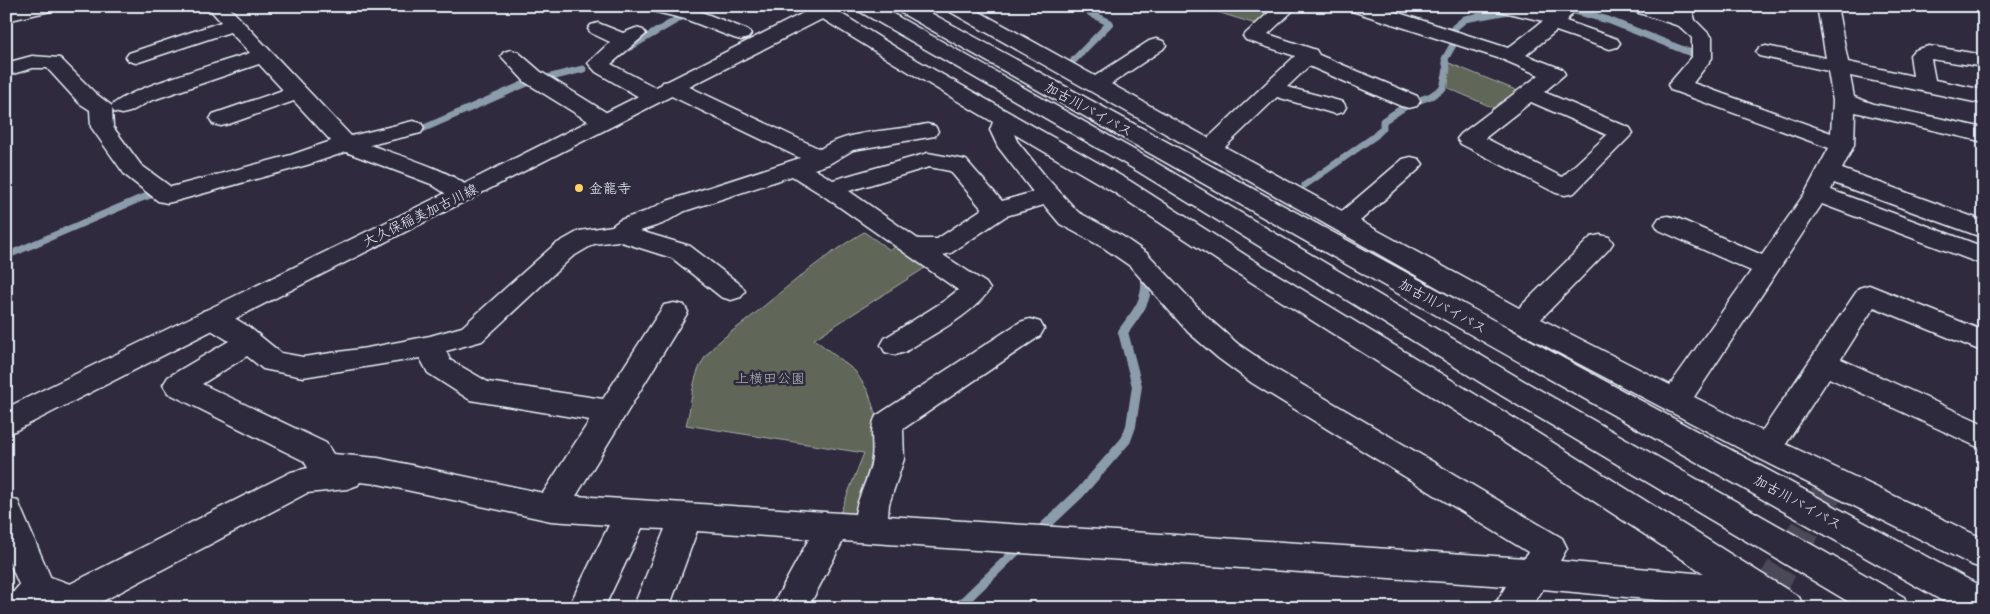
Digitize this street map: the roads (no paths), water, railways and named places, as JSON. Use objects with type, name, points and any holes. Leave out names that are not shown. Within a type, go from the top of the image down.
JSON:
[{"type":"main road","points":[[6,15],[48,6]]},
{"type":"main road","points":[[217,6],[346,144],[440,179],[463,194]]},
{"type":"main road","points":[[655,6],[690,14],[741,34]]},
{"type":"main road","points":[[954,6],[1522,321],[1666,411],[1984,590]]},
{"type":"main road","points":[[1210,149],[1309,54],[1253,36],[1288,6]]},
{"type":"main road","points":[[1356,6],[1424,35],[1511,56],[1554,74],[1469,139]]},
{"type":"main road","points":[[1502,6],[1560,16],[1610,43]]},
{"type":"main road","points":[[1637,6],[1684,14],[1702,37],[1702,58],[1679,85],[1842,145]]},
{"type":"main road","points":[[1666,411],[1767,268],[1822,183],[1842,145],[1844,101],[1827,6]]},
{"type":"main road","points":[[823,8],[918,69],[1120,186],[1241,264],[1490,418],[1776,601]]},
{"type":"main road","name":"大久保稲美加古川線","points":[[6,422],[463,194],[823,8]]},
{"type":"main road","name":"加古川バイパス","points":[[882,9],[1514,389],[1891,608]]},
{"type":"main road","name":"加古川バイパス","points":[[882,9],[1666,411],[1984,606]]},
{"type":"main road","points":[[1511,56],[1560,16]]},
{"type":"main road","points":[[136,57],[234,24]]},
{"type":"main road","points":[[598,29],[629,38],[598,63],[603,68],[662,91],[821,159]]},
{"type":"main road","points":[[1095,85],[1156,45]]},
{"type":"main road","points":[[1766,52],[1984,97]]},
{"type":"main road","points":[[1925,84],[1920,55],[1929,52],[1984,62]]},
{"type":"main road","points":[[122,107],[142,96],[264,55]]},
{"type":"main road","points":[[511,56],[533,76],[604,121]]},
{"type":"main road","points":[[1306,57],[1409,101]]},
{"type":"main road","points":[[6,70],[32,62],[53,62],[88,98],[101,107],[102,127],[133,170],[167,196],[248,180],[298,160],[346,144],[413,128]]},
{"type":"main road","points":[[1272,89],[1335,108]]},
{"type":"main road","points":[[222,120],[298,92]]},
{"type":"main road","points":[[1447,129],[1565,188],[1628,128],[1528,93]]},
{"type":"main road","points":[[1844,101],[1868,109],[1983,132]]},
{"type":"main road","points":[[1009,120],[1003,124],[1001,130],[1006,142],[1069,218],[1113,242],[1139,260],[1198,324],[1228,351],[1262,375],[1550,548],[1511,608]]},
{"type":"main road","points":[[619,233],[629,226],[653,218],[676,206],[821,159],[843,146],[908,136],[927,130]]},
{"type":"main road","points":[[830,190],[928,160],[958,165],[997,211]]},
{"type":"main road","points":[[793,167],[976,288],[954,308],[895,345]]},
{"type":"main road","points":[[1343,223],[1393,172]]},
{"type":"main road","points":[[1822,183],[1984,230]]},
{"type":"main road","points":[[1822,183],[1984,257]]},
{"type":"main road","points":[[912,247],[942,247],[997,211],[1049,195]]},
{"type":"main road","points":[[1668,224],[1767,268]]},
{"type":"main road","points":[[213,318],[249,342],[273,362],[303,367],[367,358],[430,346],[472,334],[563,251],[588,237],[619,233],[682,252],[731,291]]},
{"type":"main road","points":[[1522,321],[1600,242]]},
{"type":"main road","points":[[1767,448],[1870,294],[1984,342]]},
{"type":"main road","points":[[550,508],[674,312]]},
{"type":"main road","points":[[870,530],[873,504],[888,459],[885,413],[989,370],[1030,329]]},
{"type":"main road","points":[[249,342],[178,385],[315,452],[323,466],[378,471],[550,508],[1533,573],[1776,601]]},
{"type":"main road","points":[[430,346],[438,366],[481,392],[612,412]]},
{"type":"main road","points":[[1824,363],[1984,438]]},
{"type":"main road","points":[[1514,389],[1854,608]]},
{"type":"main road","points":[[1666,411],[1767,448],[1984,555]]},
{"type":"main road","points":[[6,511],[30,599],[72,600],[302,482],[378,471]]},
{"type":"main road","points":[[586,608],[632,513]]},
{"type":"main road","points":[[651,608],[686,517]]},
{"type":"main road","points":[[789,608],[833,528]]},
{"type":"waterway","points":[[1074,60],[1110,23],[1092,14],[1082,6]]},
{"type":"waterway","points":[[1456,34],[1454,28],[1465,19],[1508,11]]},
{"type":"waterway","points":[[1575,11],[1608,20],[1691,53]]},
{"type":"waterway","points":[[630,47],[683,16]]},
{"type":"waterway","points":[[1305,185],[1375,136],[1383,128],[1383,121],[1409,104],[1431,96],[1443,88],[1447,69],[1445,59],[1454,43]]},
{"type":"waterway","points":[[413,133],[527,83],[583,69]]},
{"type":"waterway","points":[[6,256],[139,199],[160,192]]},
{"type":"waterway","points":[[1044,527],[1080,493],[1126,440],[1131,426],[1137,386],[1123,332],[1143,302],[1146,281]]},
{"type":"waterway","points":[[957,608],[1016,551]]},
{"type":"tunnel","points":[[1766,595],[1834,481]]},
{"type":"railway","points":[[6,10],[22,6]]},
{"type":"place","name":"金龍寺","points":[[579,188]]},
{"type":"park label","name":"上横田公園","points":[[770,378]]}]
